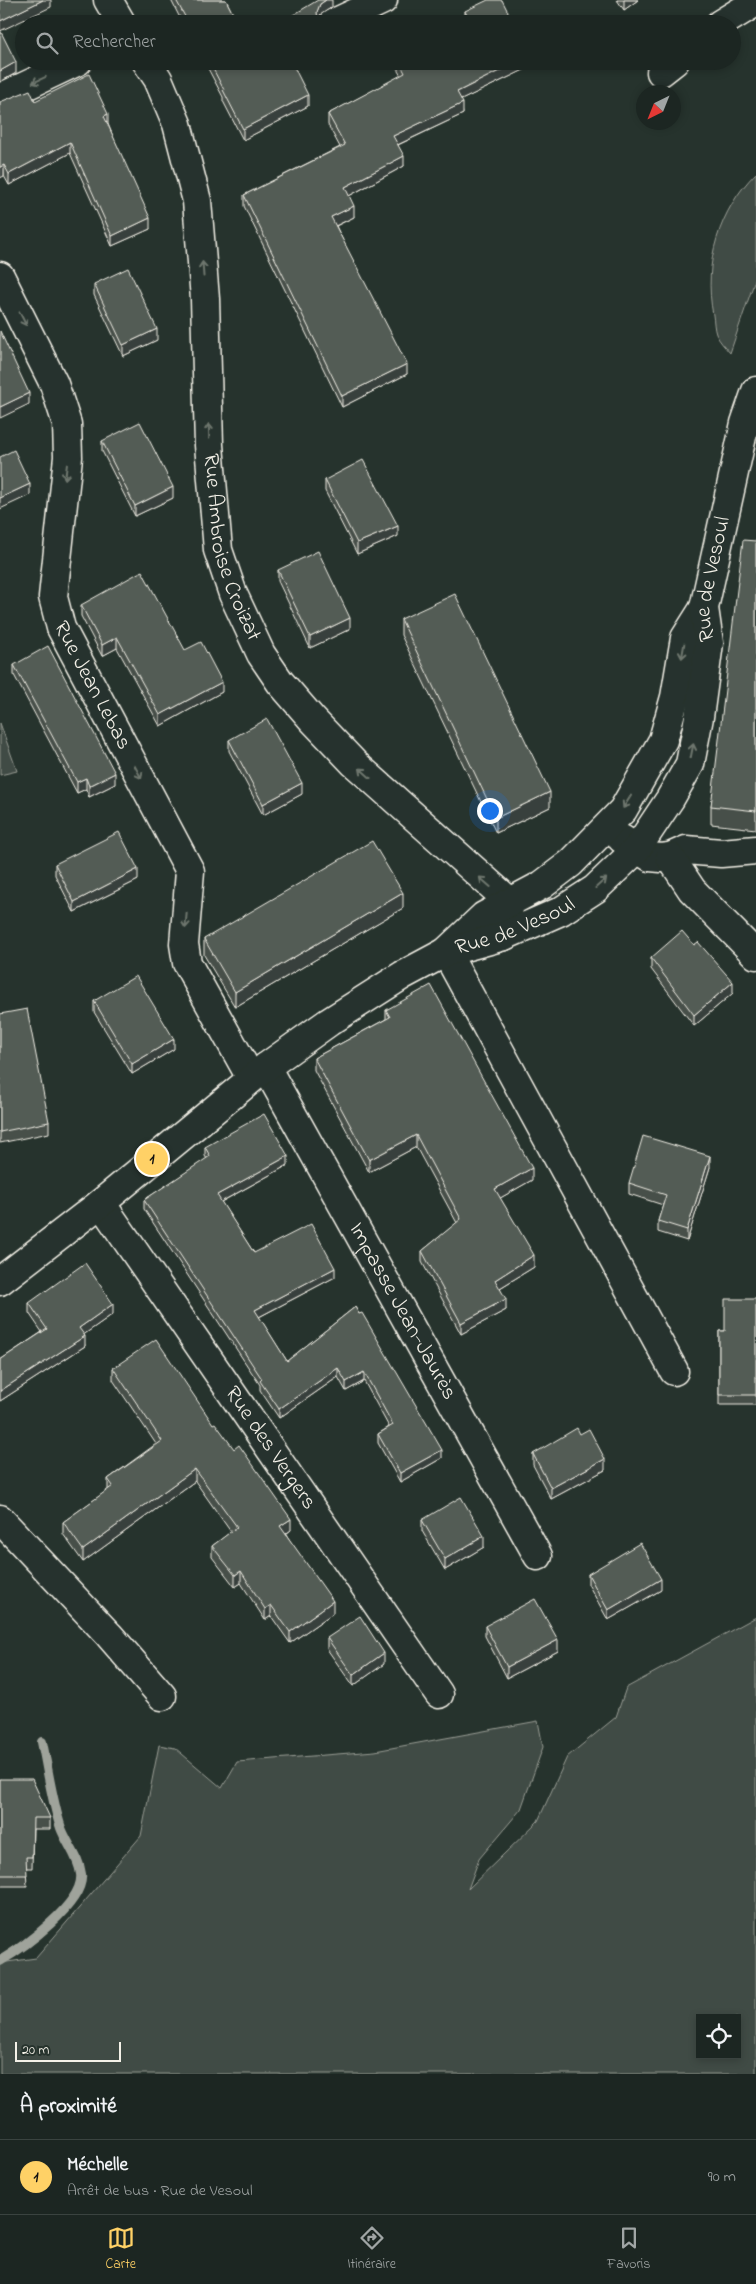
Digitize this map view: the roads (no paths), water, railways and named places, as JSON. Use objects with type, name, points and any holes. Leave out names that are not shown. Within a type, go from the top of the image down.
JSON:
[{"type":"street","points":[[108,0],[117,15]]},
{"type":"street","points":[[351,15],[380,1]]},
{"type":"street","points":[[735,15],[756,2]]},
{"type":"street","points":[[0,98],[59,70]]},
{"type":"street","name":"Rue Ambroise Croizat","points":[[152,70],[158,79],[177,124],[197,201],[205,299],[209,445],[218,550],[233,594],[261,654],[280,682],[312,719],[361,770],[510,902]]},
{"type":"street","name":"Rue Jean Lebas","points":[[0,276],[54,384],[67,424],[68,457],[53,597],[61,628],[190,871],[184,944],[187,963],[258,1072]]},
{"type":"street","name":"Rue de Vesoul","points":[[0,1281],[100,1203],[258,1072],[329,1022],[403,975],[446,952],[504,936],[561,912],[581,900],[636,850],[670,799],[690,764],[699,717],[709,643],[704,608],[741,440],[756,391]]},
{"type":"street","points":[[674,1370],[446,952],[484,916],[542,885],[570,863],[622,810],[663,740],[675,697],[685,638],[704,608]]},
{"type":"street","points":[[608,826],[636,850],[650,857],[670,857],[686,850],[721,853],[756,850]]},
{"type":"street","points":[[670,857],[688,886],[756,955]]},
{"type":"street","points":[[504,936],[510,902]]},
{"type":"street","name":"Impasse Jean-Jaurès","points":[[258,1072],[538,1556]]},
{"type":"street","name":"Rue des Vergers","points":[[100,1203],[439,1694]]},
{"type":"street","points":[[0,1519],[110,1635],[162,1696]]},
{"type":"waterway","points":[[0,1961],[50,1924],[63,1911],[80,1886],[80,1868],[61,1828],[42,1742]]},
{"type":"place","name":"Méchelle","points":[[152,1159]]}]
